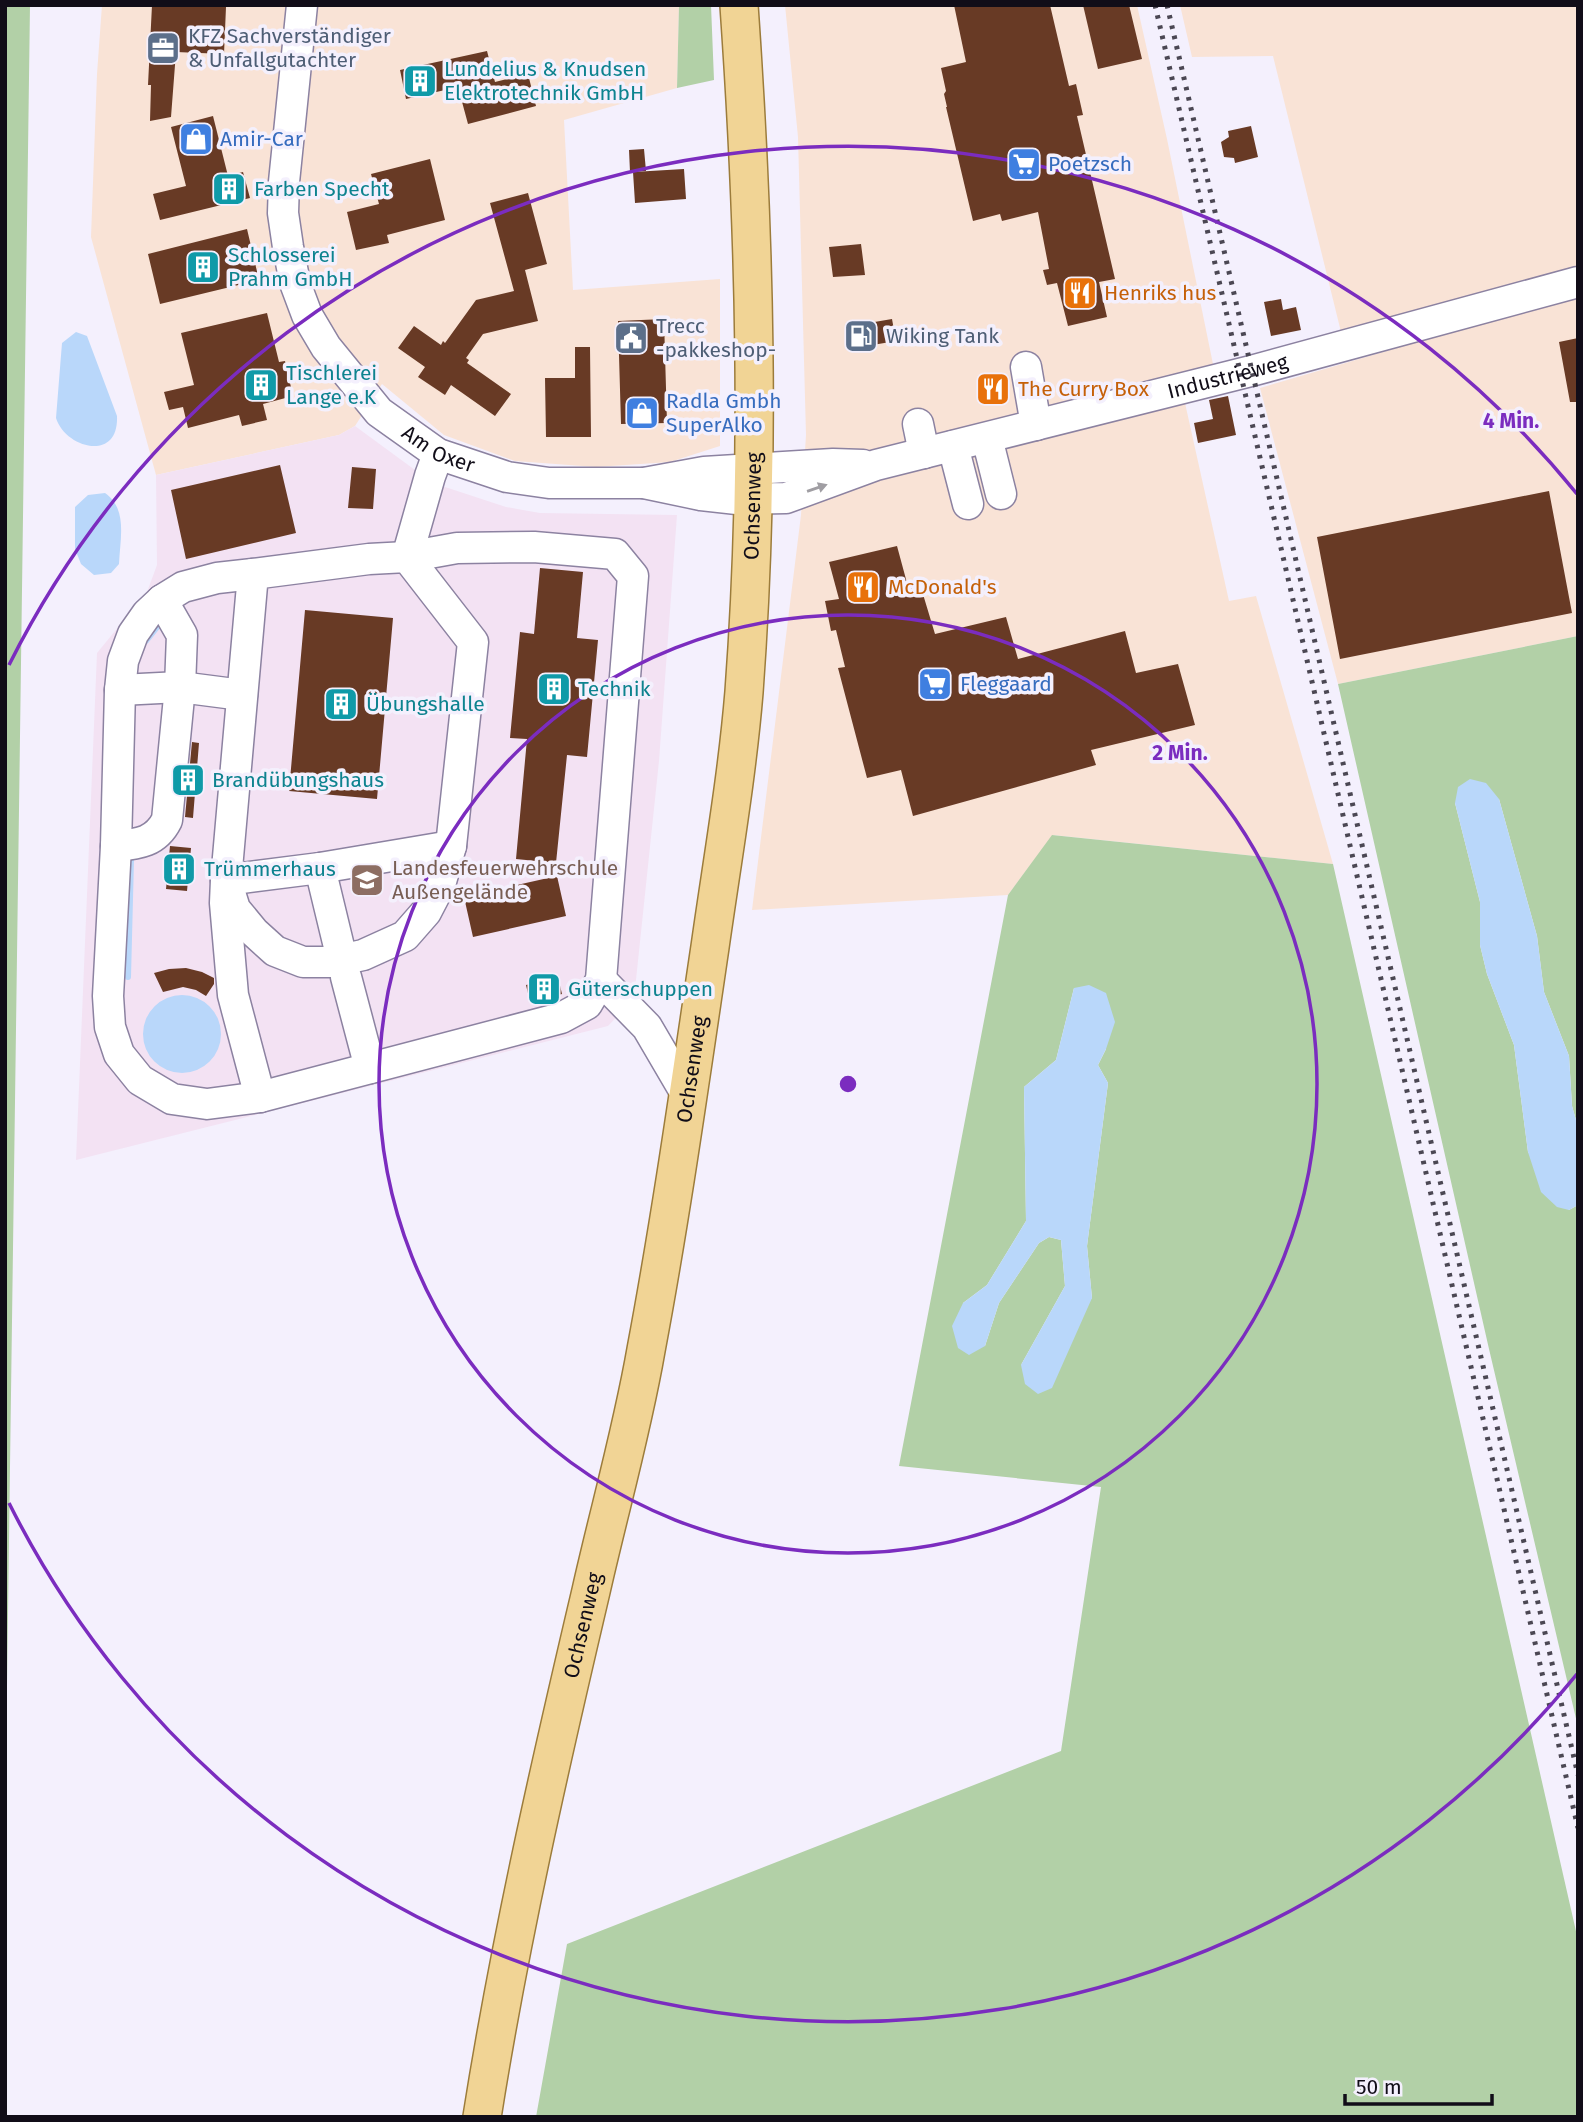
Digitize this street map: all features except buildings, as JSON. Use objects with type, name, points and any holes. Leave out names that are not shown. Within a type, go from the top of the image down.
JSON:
[{"type":"main road","name":"Ochsenweg","points":[[482,2117],[543,1802],[646,1356],[688,1097],[739,751],[755,484],[755,289],[739,5]]},
{"type":"street","name":"Am Oxer","points":[[302,5],[283,213],[295,283],[307,315],[326,347],[379,412],[439,454],[506,477],[549,483],[644,483],[701,495],[755,484]]},
{"type":"street","name":"Industrieweg","points":[[755,484],[786,498],[876,465],[1263,368],[1578,282]]},
{"type":"street","points":[[1026,367],[1036,425]]},
{"type":"street","points":[[918,424],[924,453]]},
{"type":"street","points":[[987,438],[1001,494]]},
{"type":"street","points":[[953,446],[968,505]]},
{"type":"street","points":[[407,557],[439,454]]},
{"type":"street","points":[[457,548],[548,548],[615,554],[633,576],[601,980],[587,1004],[561,1018],[260,1097],[207,1104],[172,1099],[140,1080],[120,1054],[110,1027],[108,996],[123,661],[133,634],[147,614],[162,600],[183,587],[217,578],[253,574],[369,559],[407,557],[457,548]]},
{"type":"street","points":[[226,880],[235,909],[254,932],[275,951],[303,962],[331,962],[363,955],[405,936],[426,912],[440,885],[451,846],[473,642],[407,557]]},
{"type":"street","points":[[253,574],[225,903],[233,995],[260,1097]]},
{"type":"street","points":[[116,846],[139,844],[161,832],[167,820],[180,687],[182,635],[162,600]]},
{"type":"street","points":[[120,690],[180,687],[242,695]]},
{"type":"street","points":[[226,880],[320,868],[451,846]]},
{"type":"street","points":[[320,868],[370,1068]]},
{"type":"street","points":[[601,980],[647,1027],[688,1097]]},
{"type":"shaded area","points":[[102,5],[679,5],[677,88],[564,120],[573,290],[720,279],[720,446],[670,462],[596,467],[515,461],[444,435],[382,384],[355,426],[339,435],[156,475],[91,237]]},
{"type":"shaded area","points":[[785,5],[1137,5],[1214,369],[1179,376],[1229,601],[1256,596],[1333,864],[1053,835],[1008,895],[752,910],[801,515],[806,435],[798,137]]},
{"type":"shaded area","points":[[1180,5],[1578,5],[1578,268],[1342,336],[1273,56],[1192,57]]},
{"type":"shaded area","points":[[1578,295],[1578,636],[1338,684],[1260,388]]},
{"type":"shaded area","name":"Landesfeuerwehrschule Außengelände","points":[[355,426],[415,470],[405,505],[420,511],[442,486],[506,507],[540,513],[677,515],[659,761],[634,999],[608,1026],[76,1160],[97,653],[147,592],[157,565],[156,475],[339,435]]},
{"type":"green space","points":[[5,5],[30,5],[5,1833]]},
{"type":"green space","points":[[679,5],[711,5],[714,80],[677,88]]},
{"type":"green space","points":[[1578,636],[1578,1127],[1572,1106],[1569,1056],[1544,992],[1537,936],[1499,799],[1455,803],[1480,902],[1480,945],[1487,974],[1514,1045],[1528,1152],[1569,1210],[1578,1205],[1578,1727],[1338,684]]},
{"type":"green space","points":[[1052,835],[1333,864],[1578,1940],[1578,2117],[536,2117],[567,1944],[1061,1751],[1101,1487],[899,1466],[1008,895]],"holes":[[[1074,988],[1106,1049],[1098,1065],[1108,1083],[1087,1246],[1092,1298],[1021,1365],[1065,1286],[1061,1240],[1049,1237],[1039,1243],[999,1303],[985,1346],[963,1303],[987,1285],[1026,1221],[1024,1087],[1056,1060]]]},
{"type":"water","points":[[76,332],[87,336],[117,416],[115,431],[110,440],[101,445],[91,446],[70,437],[56,418],[62,343]]},
{"type":"water","points":[[105,493],[117,507],[120,516],[119,564],[111,573],[94,575],[81,564],[75,549],[75,507],[88,495]]},
{"type":"water","points":[[1470,779],[1486,783],[1499,799],[1537,936],[1544,992],[1569,1056],[1572,1106],[1578,1127],[1578,1205],[1569,1210],[1557,1207],[1541,1192],[1528,1152],[1514,1045],[1487,974],[1480,945],[1480,902],[1455,803],[1458,787]]},
{"type":"water","points":[[1089,985],[1106,993],[1115,1022],[1098,1065],[1108,1083],[1087,1246],[1092,1298],[1052,1388],[1038,1394],[1025,1384],[1021,1365],[1065,1286],[1061,1240],[1049,1237],[1039,1243],[999,1303],[985,1346],[969,1355],[958,1348],[952,1326],[963,1303],[987,1285],[1026,1221],[1024,1087],[1056,1060],[1074,988]]},
{"type":"water","points":[[182,995],[197,998],[214,1012],[221,1034],[218,1049],[204,1066],[182,1073],[167,1070],[150,1056],[143,1034],[146,1019],[160,1002]]},
{"type":"waterway","points":[[146,641],[158,626]]},
{"type":"waterway","points":[[128,977],[131,860]]},
{"type":"railway","points":[[1155,5],[1578,1828]]},
{"type":"railway","points":[[1167,5],[1578,1775]]},
{"type":"place","name":"KFZ Sachverständiger & Unfallgutachter","points":[[163,48]]},
{"type":"place","name":"Lundelius & Knudsen Elektrotechnik GmbH","points":[[420,81]]},
{"type":"place","name":"Amir-Car","points":[[196,139]]},
{"type":"place","name":"Poetzsch","points":[[1024,164]]},
{"type":"place","name":"Farben Specht","points":[[229,189]]},
{"type":"place","name":"Schlosserei Prahm GmbH","points":[[203,267]]},
{"type":"place","name":"Henriks hus","points":[[1080,293]]},
{"type":"place","name":"Wiking Tank","points":[[861,336]]},
{"type":"place","name":"Trecc -pakkeshop-","points":[[631,338]]},
{"type":"place","name":"Tischlerei Lange e.K","points":[[261,385]]},
{"type":"place","name":"The Curry Box","points":[[993,389]]},
{"type":"place","name":"Radla Gmbh SuperAlko","points":[[642,413]]},
{"type":"place","name":"McDonald's","points":[[863,587]]},
{"type":"place","name":"Fleggaard","points":[[935,684]]},
{"type":"place","name":"Technik","points":[[554,689]]},
{"type":"place","name":"Übungshalle","points":[[341,704]]},
{"type":"place","name":"Brandübungshaus","points":[[188,780]]},
{"type":"place","name":"Trümmerhaus","points":[[179,869]]},
{"type":"place","name":"Landesfeuerwehrschule Außengelände","points":[[367,880]]},
{"type":"place","name":"Güterschuppen","points":[[544,989]]}]
